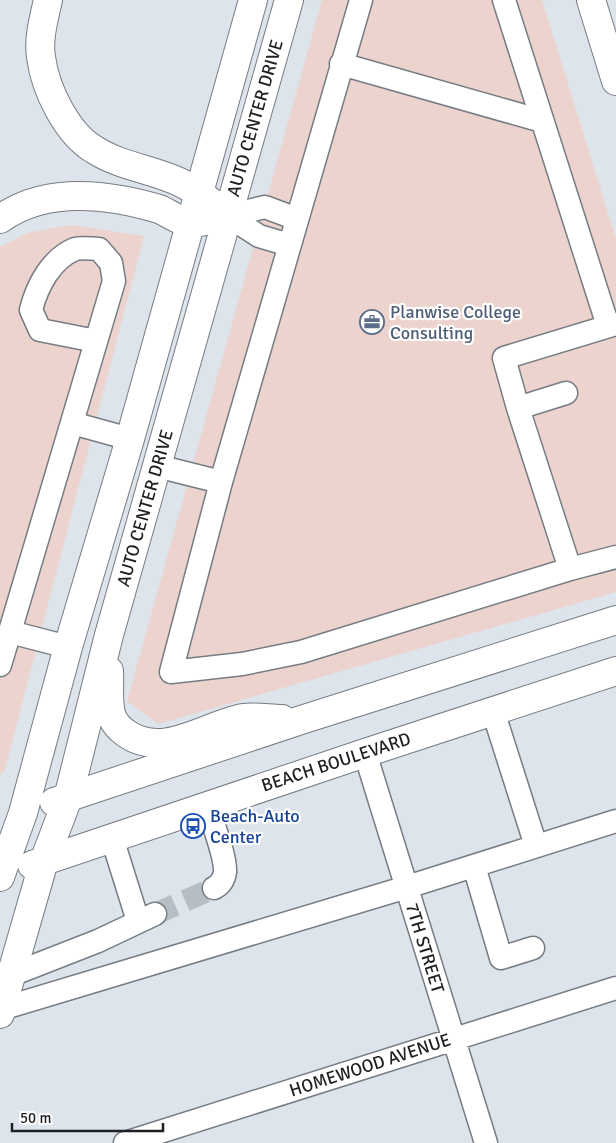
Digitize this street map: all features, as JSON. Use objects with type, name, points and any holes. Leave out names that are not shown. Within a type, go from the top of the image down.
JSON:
[{"type":"main road","points":[[48,0],[43,26],[41,56],[49,87],[58,107],[76,134],[94,150],[116,161],[169,177],[199,192],[228,216]]},
{"type":"main road","name":"AUTO CENTER DRIVE","points":[[0,876],[11,816],[68,647],[130,438],[253,0]]},
{"type":"main road","name":"AUTO CENTER DRIVE","points":[[1,1012],[44,861],[68,798],[121,589],[289,0]]},
{"type":"main road","points":[[591,0],[616,81]]},
{"type":"main road","points":[[0,219],[10,212],[50,198],[85,195],[127,201],[160,210],[191,223],[228,216]]},
{"type":"main road","points":[[121,589],[114,583],[111,568],[140,464],[139,445],[130,438]]},
{"type":"main road","points":[[11,816],[301,720],[616,620]]},
{"type":"main road","points":[[109,634],[109,700],[113,718],[121,730],[131,737],[145,742],[164,744],[244,718],[301,720]]},
{"type":"main road","name":"BEACH BOULEVARD","points":[[0,876],[207,805],[616,671]]},
{"type":"street","points":[[361,0],[221,482],[171,672],[242,664],[301,652],[616,556]]},
{"type":"street","points":[[504,0],[542,122],[612,325],[504,358],[518,408],[570,569]]},
{"type":"street","points":[[341,64],[542,122]]},
{"type":"street","points":[[228,216],[265,208],[296,219]]},
{"type":"street","points":[[228,216],[258,236],[289,245]]},
{"type":"street","points":[[0,666],[96,341]]},
{"type":"street","points":[[518,408],[566,393]]},
{"type":"street","points":[[72,423],[130,438]]},
{"type":"street","points":[[157,466],[221,482]]},
{"type":"street","points":[[10,632],[68,647]]},
{"type":"street","points":[[493,711],[536,846]]},
{"type":"street","name":"7TH STREET","points":[[365,753],[486,1143]]},
{"type":"street","points":[[207,805],[224,861],[225,873],[223,879],[219,886],[214,888]]},
{"type":"street","points":[[1,1012],[616,821]]},
{"type":"street","points":[[11,975],[98,941],[147,917],[112,838]]},
{"type":"street","points":[[474,866],[501,958],[533,948]]},
{"type":"street","name":"HOMEWOOD AVENUE","points":[[125,1143],[616,988]]},
{"type":"shaded area","points":[[322,0],[542,0],[616,239],[616,592],[158,724],[127,701]]},
{"type":"shaded area","points":[[72,225],[144,236],[5,769],[0,776],[0,247],[27,233]]},
{"type":"tunnel","points":[[155,914],[214,888]]},
{"type":"place","name":"Planwise College Consulting","points":[[372,322]]},
{"type":"place","name":"Beach-Auto Center","points":[[193,826]]}]
